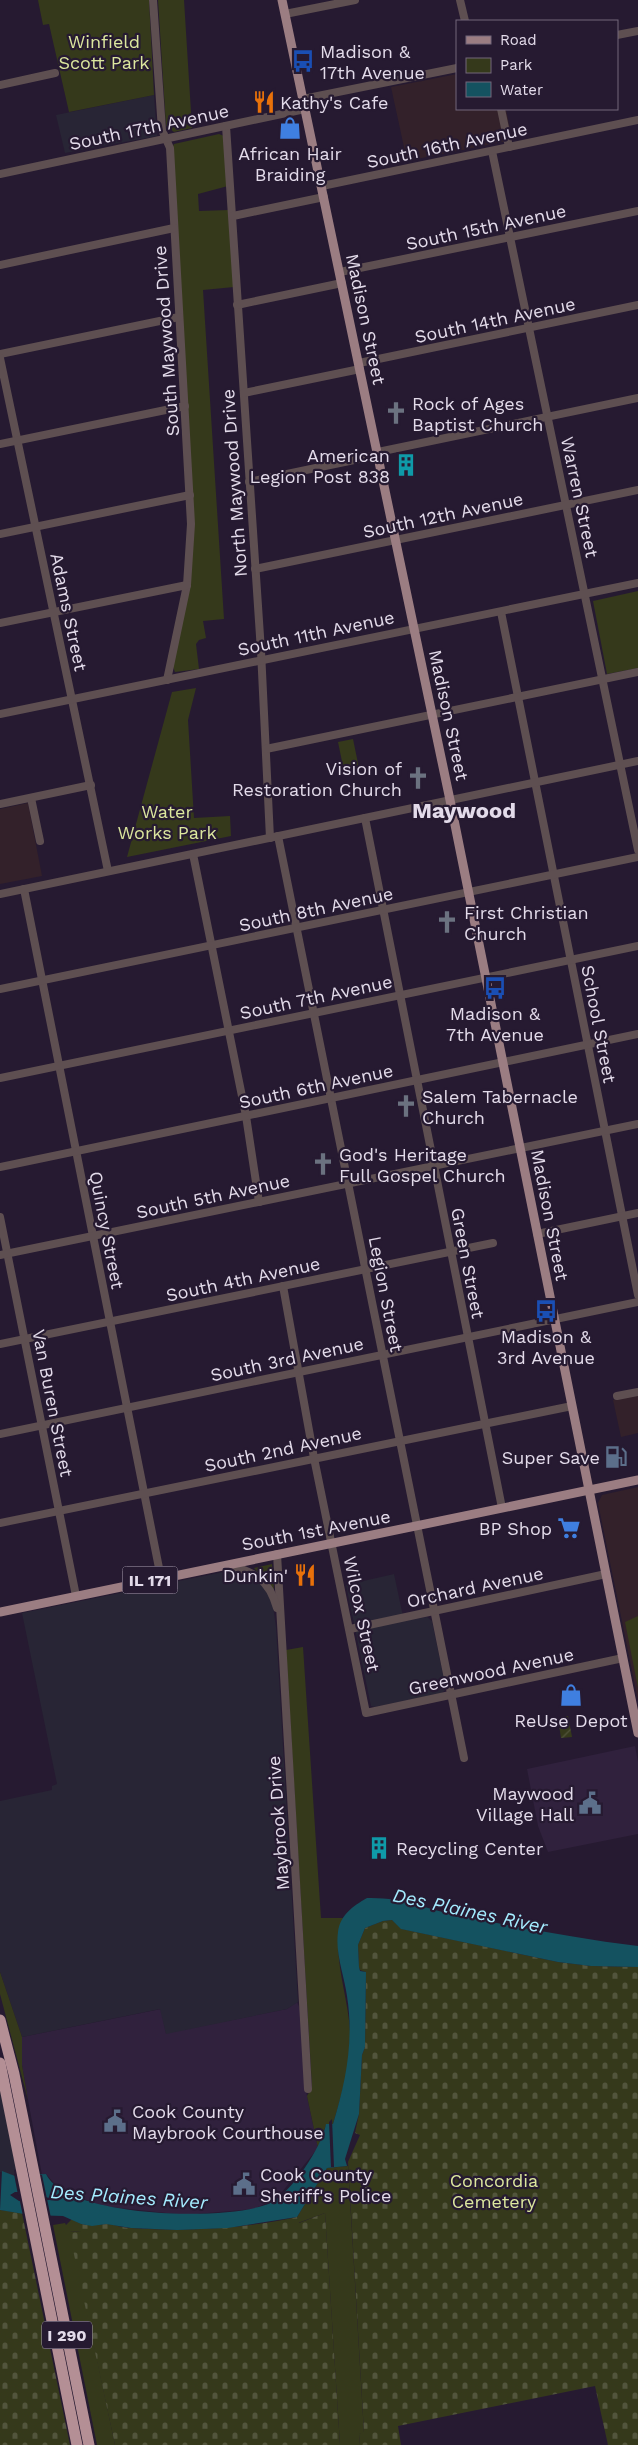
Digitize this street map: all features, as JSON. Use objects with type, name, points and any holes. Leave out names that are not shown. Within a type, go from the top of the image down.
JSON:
[{"type":"highway","name":"I 290","points":[[0,2020],[14,2074],[29,2174],[77,2445]]},
{"type":"highway","name":"I 290","points":[[0,2063],[29,2174]]},
{"type":"highway","name":"I 290","points":[[39,2225],[89,2445]]},
{"type":"main road","name":"Madison Street","points":[[282,0],[450,800],[638,1733]]},
{"type":"main road","name":"South 1st Avenue","points":[[0,1612],[638,1480]]},
{"type":"street","name":"South Maywood Drive","points":[[153,0],[162,130],[170,148],[190,495],[190,552],[187,585],[167,680]]},
{"type":"street","points":[[285,14],[355,0]]},
{"type":"street","points":[[460,0],[465,20]]},
{"type":"street","points":[[618,35],[638,31]]},
{"type":"street","name":"South 17th Avenue","points":[[0,174],[226,126],[304,104],[456,68]]},
{"type":"street","points":[[0,85],[55,73]]},
{"type":"street","points":[[501,110],[509,147]]},
{"type":"street","name":"South 16th Avenue","points":[[322,186],[638,120]]},
{"type":"street","name":"North Maywood Drive","points":[[226,126],[266,749],[274,837]]},
{"type":"street","name":"Warren Street","points":[[492,151],[638,850]]},
{"type":"street","points":[[233,216],[324,197]]},
{"type":"street","name":"South 15th Avenue","points":[[340,272],[638,211]]},
{"type":"street","points":[[0,264],[174,228]]},
{"type":"street","points":[[238,305],[342,283]]},
{"type":"street","name":"South 14th Avenue","points":[[244,393],[638,305]]},
{"type":"street","points":[[0,354],[179,317]]},
{"type":"street","name":"Adams Street","points":[[0,358],[108,871]]},
{"type":"street","points":[[249,482],[638,398]]},
{"type":"street","points":[[0,444],[185,406]]},
{"type":"street","name":"South 12th Avenue","points":[[255,569],[638,490]]},
{"type":"street","points":[[0,534],[190,495]]},
{"type":"street","name":"South 11th Avenue","points":[[0,714],[638,583]]},
{"type":"street","points":[[0,623],[187,585]]},
{"type":"street","name":"School Street","points":[[501,612],[638,1295]]},
{"type":"street","points":[[266,749],[638,672]]},
{"type":"street","points":[[0,894],[638,761]]},
{"type":"street","points":[[0,804],[91,785]]},
{"type":"street","points":[[31,798],[40,841]]},
{"type":"street","name":"Green Street","points":[[364,818],[502,1508]]},
{"type":"street","name":"Legion Street","points":[[274,837],[314,1013],[464,1758]]},
{"type":"street","points":[[193,854],[213,945],[228,1031],[246,1116],[259,1202]]},
{"type":"street","name":"South 8th Avenue","points":[[0,989],[638,857]]},
{"type":"street","name":"Quincy Street","points":[[24,889],[161,1578]]},
{"type":"street","name":"South 7th Avenue","points":[[0,1078],[638,946]]},
{"type":"street","name":"South 6th Avenue","points":[[0,1167],[638,1034]]},
{"type":"street","name":"South 5th Avenue","points":[[4,1254],[638,1124]]},
{"type":"street","points":[[537,1234],[638,1213]]},
{"type":"street","name":"Van Buren Street","points":[[0,1217],[4,1254],[25,1339],[76,1596]]},
{"type":"street","name":"South 4th Avenue","points":[[0,1344],[493,1243]]},
{"type":"street","name":"Wilcox Street","points":[[283,1286],[314,1458],[366,1713]]},
{"type":"street","name":"South 3rd Avenue","points":[[0,1434],[638,1302]]},
{"type":"street","points":[[617,1396],[638,1392]]},
{"type":"street","name":"South 2nd Avenue","points":[[0,1523],[572,1406]]},
{"type":"street","name":"Maybrook Drive","points":[[277,1554],[308,2089]]},
{"type":"street","points":[[224,1565],[250,1571],[260,1578],[273,1595],[281,1622]]},
{"type":"street","name":"Orchard Avenue","points":[[350,1629],[606,1574]]},
{"type":"street","name":"Greenwood Avenue","points":[[366,1713],[623,1658]]},
{"type":"shaded area","points":[[456,74],[456,110],[506,110],[512,140],[407,161],[391,87]]},
{"type":"shaded area","points":[[154,95],[157,136],[65,153],[56,115]]},
{"type":"shaded area","points":[[28,803],[42,876],[0,884],[0,809]]},
{"type":"shaded area","points":[[638,1394],[638,1433],[621,1437],[613,1400]]},
{"type":"shaded area","points":[[638,1487],[638,1700],[598,1503],[602,1495]]},
{"type":"shaded area","points":[[233,1570],[260,1580],[272,1599],[276,1627],[298,2002],[287,2009],[166,2034],[160,2009],[22,2037],[0,1972],[0,1801],[52,1790],[52,1786],[57,1784],[22,1613]]},
{"type":"shaded area","points":[[394,1574],[404,1621],[427,1617],[432,1621],[446,1689],[442,1693],[375,1707],[371,1706],[346,1585]]},
{"type":"shaded area","points":[[635,1746],[638,1762],[638,1834],[548,1852],[538,1826],[527,1769]]},
{"type":"shaded area","points":[[297,2002],[303,2015],[304,2082],[318,2148],[277,2198],[254,2209],[185,2215],[110,2207],[94,2203],[60,2190],[46,2174],[42,2175],[22,2065],[22,2037],[161,2009],[166,2033],[287,2009]]},
{"type":"shaded area","points":[[0,2086],[17,2169],[14,2170],[15,2176],[0,2172]]},
{"type":"green space","name":"Winfield Scott Park","points":[[38,0],[149,0],[154,95],[69,112],[49,24],[43,25]]},
{"type":"green space","points":[[158,0],[184,0],[192,128],[174,132],[166,126]]},
{"type":"green space","points":[[219,134],[224,136],[228,186],[198,194],[199,211],[229,210],[234,287],[203,290],[224,619],[203,621],[206,638],[199,640],[196,644],[199,669],[175,672],[173,667],[190,582],[194,522],[173,146],[174,144]]},
{"type":"green space","points":[[638,591],[638,668],[607,674],[593,601]]},
{"type":"green space","name":"Water Works Park","points":[[196,688],[188,720],[194,818],[230,816],[231,836],[127,857],[172,692]]},
{"type":"green space","points":[[353,739],[360,773],[345,776],[338,742]]},
{"type":"green space","points":[[272,1564],[274,1590],[254,1568]]},
{"type":"green space","points":[[638,1616],[638,1688],[625,1622]]},
{"type":"green space","points":[[303,1647],[321,1918],[343,1918],[339,1931],[338,1945],[350,2031],[347,2067],[340,2101],[333,2124],[326,2125],[318,2148],[307,2096],[312,2087],[286,1650]]},
{"type":"green space","points":[[568,1716],[572,1737],[561,1738],[558,1718]]},
{"type":"green space","name":"Concordia Cemetery","points":[[392,1920],[402,1929],[558,1962],[591,1966],[638,1967],[638,2445],[608,2445],[595,2386],[398,2426],[401,2445],[360,2445],[359,2434],[364,2432],[348,2162],[360,2135],[355,2133],[359,2114],[362,2055],[365,2047],[366,1972],[360,1970],[359,1967],[358,1945],[365,1928],[383,1921]]},
{"type":"green space","points":[[0,1972],[22,2037],[22,2065],[28,2100],[0,1994]]},
{"type":"green space","points":[[348,2166],[364,2433],[359,2434],[360,2445],[340,2445],[325,2213],[298,2223],[297,2217],[327,2168]]},
{"type":"green space","points":[[0,2210],[22,2213],[70,2445],[0,2445]]},
{"type":"green space","points":[[325,2213],[340,2445],[115,2445],[69,2231],[81,2232],[81,2224],[108,2224],[128,2228],[173,2230],[235,2227],[297,2217],[299,2223]]},
{"type":"green space","points":[[72,2219],[81,2224],[81,2232],[70,2231],[115,2445],[97,2445],[53,2225],[65,2223],[66,2225]]},
{"type":"water","points":[[367,1898],[392,1899],[460,1916],[638,1946],[638,1967],[591,1966],[558,1962],[401,1929],[392,1920],[383,1921],[365,1928],[358,1945],[360,1971],[366,1972],[365,2047],[362,2055],[359,2114],[345,2159],[347,2166],[327,2168],[297,2217],[228,2228],[177,2230],[131,2228],[106,2224],[92,2226],[81,2224],[63,2216],[30,2215],[0,2210],[2,2171],[15,2176],[46,2174],[60,2189],[84,2200],[116,2208],[151,2212],[221,2213],[250,2209],[270,2203],[278,2198],[296,2180],[312,2156],[319,2145],[326,2124],[333,2124],[338,2108],[348,2061],[350,2029],[347,1996],[337,1940],[338,1932],[344,1916]],"holes":[[[15,2192],[29,2192],[49,2198],[50,2200],[19,2201],[10,2195]]]},
{"type":"pier","points":[[332,2119],[334,2167],[331,2167],[329,2122]]},
{"type":"pier","points":[[14,2174],[42,2175],[51,2218],[23,2216],[19,2197],[21,2199],[41,2198],[18,2195]]},
{"type":"place","name":"Madison & 17th Avenue","points":[[303,61]]},
{"type":"place","name":"Kathy's Cafe","points":[[264,102]]},
{"type":"place","name":"African Hair Braiding","points":[[290,128]]},
{"type":"place","name":"Rock of Ages Baptist Church","points":[[396,413]]},
{"type":"place","name":"American Legion Post 838","points":[[406,465]]},
{"type":"place","name":"Vision of Restoration Church","points":[[418,778]]},
{"type":"place","name":"First Christian Church","points":[[447,922]]},
{"type":"place","name":"Madison & 7th Avenue","points":[[495,988]]},
{"type":"place","name":"Salem Tabernacle Church","points":[[406,1106]]},
{"type":"place","name":"God's Heritage Full Gospel Church","points":[[323,1164]]},
{"type":"place","name":"Madison & 3rd Avenue","points":[[546,1311]]},
{"type":"place","name":"Super Save","points":[[616,1457]]},
{"type":"place","name":"BP Shop","points":[[569,1528]]},
{"type":"place","name":"Dunkin'","points":[[305,1575]]},
{"type":"place","name":"ReUse Depot","points":[[571,1695]]},
{"type":"place","name":"Maywood Village Hall","points":[[590,1803]]},
{"type":"place","name":"Recycling Center","points":[[379,1848]]},
{"type":"place","name":"Cook County Maybrook Courthouse","points":[[115,2121]]},
{"type":"place","name":"Cook County Sheriff's Police","points":[[244,2184]]},
{"type":"district","name":"Maywood","points":[[464,810]]},
{"type":"water label","name":"Des Plaines River","points":[[470,1911]]},
{"type":"water label","name":"Des Plaines River","points":[[129,2197]]}]
